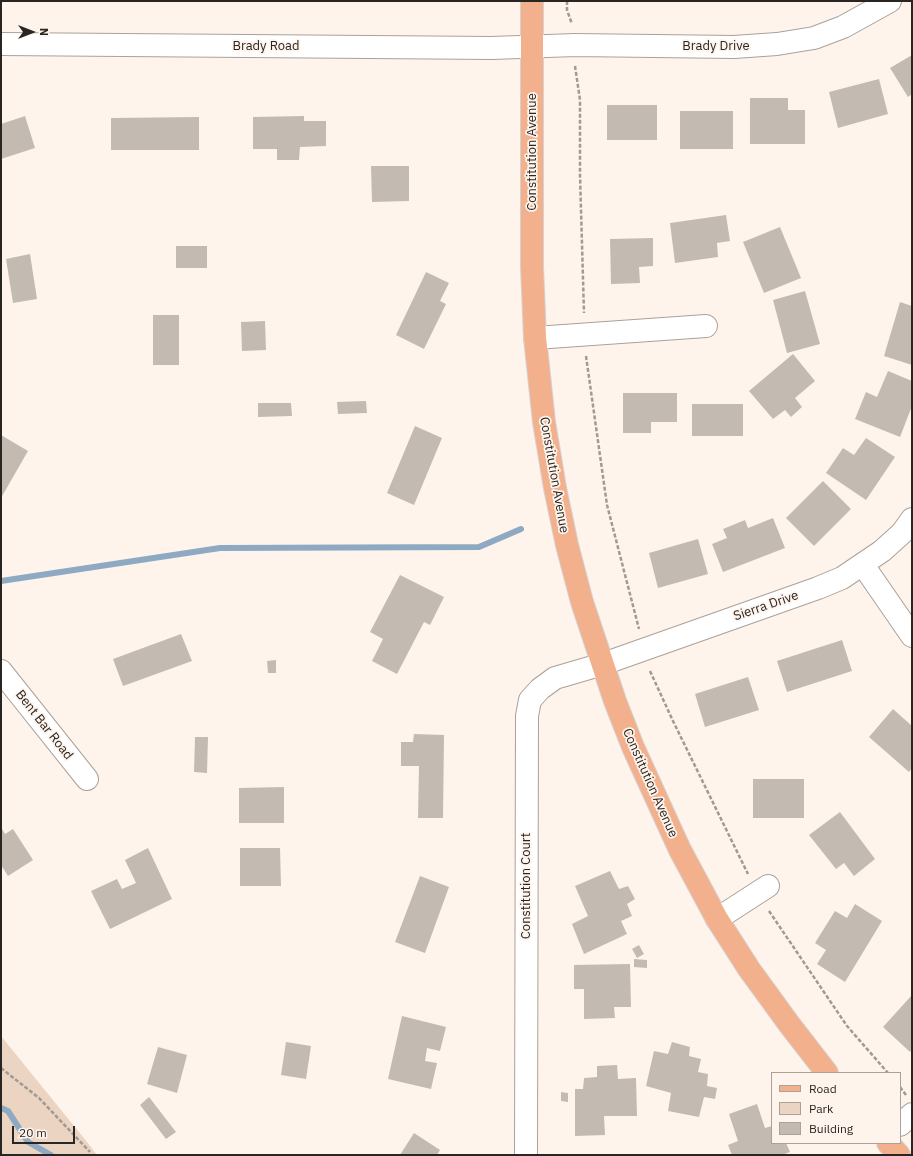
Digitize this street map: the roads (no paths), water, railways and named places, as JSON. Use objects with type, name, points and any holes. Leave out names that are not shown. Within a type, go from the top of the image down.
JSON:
[{"type":"main road","name":"Constitution Avenue","points":[[532,1],[532,267],[535,338],[544,422],[555,488],[567,546],[582,602],[631,740],[680,850],[717,919],[749,969],[826,1072]]},
{"type":"main road","points":[[889,1144],[899,1155]]},
{"type":"street","name":"Brady Drive","points":[[532,46],[575,45],[734,47],[777,44],[814,38],[843,27],[890,1]]},
{"type":"street","name":"Brady Road","points":[[1,44],[484,48],[532,46]]},
{"type":"street","points":[[535,338],[706,326]]},
{"type":"street","name":"Sierra Drive","points":[[603,664],[818,588],[842,578],[882,551],[902,533],[912,519]]},
{"type":"street","points":[[863,565],[912,636]]},
{"type":"street","name":"Constitution Court","points":[[526,1155],[526,716],[530,700],[540,689],[556,678],[603,664]]},
{"type":"street","name":"Bent Bar Road","points":[[1,671],[87,779]]},
{"type":"street","points":[[717,919],[762,889]]},
{"type":"street","points":[[901,1124],[912,1114]]},
{"type":"waterway","points":[[1,581],[220,548],[479,547],[521,529]]},
{"type":"waterway","points":[[1,1108],[8,1111],[28,1142],[51,1155]]}]
